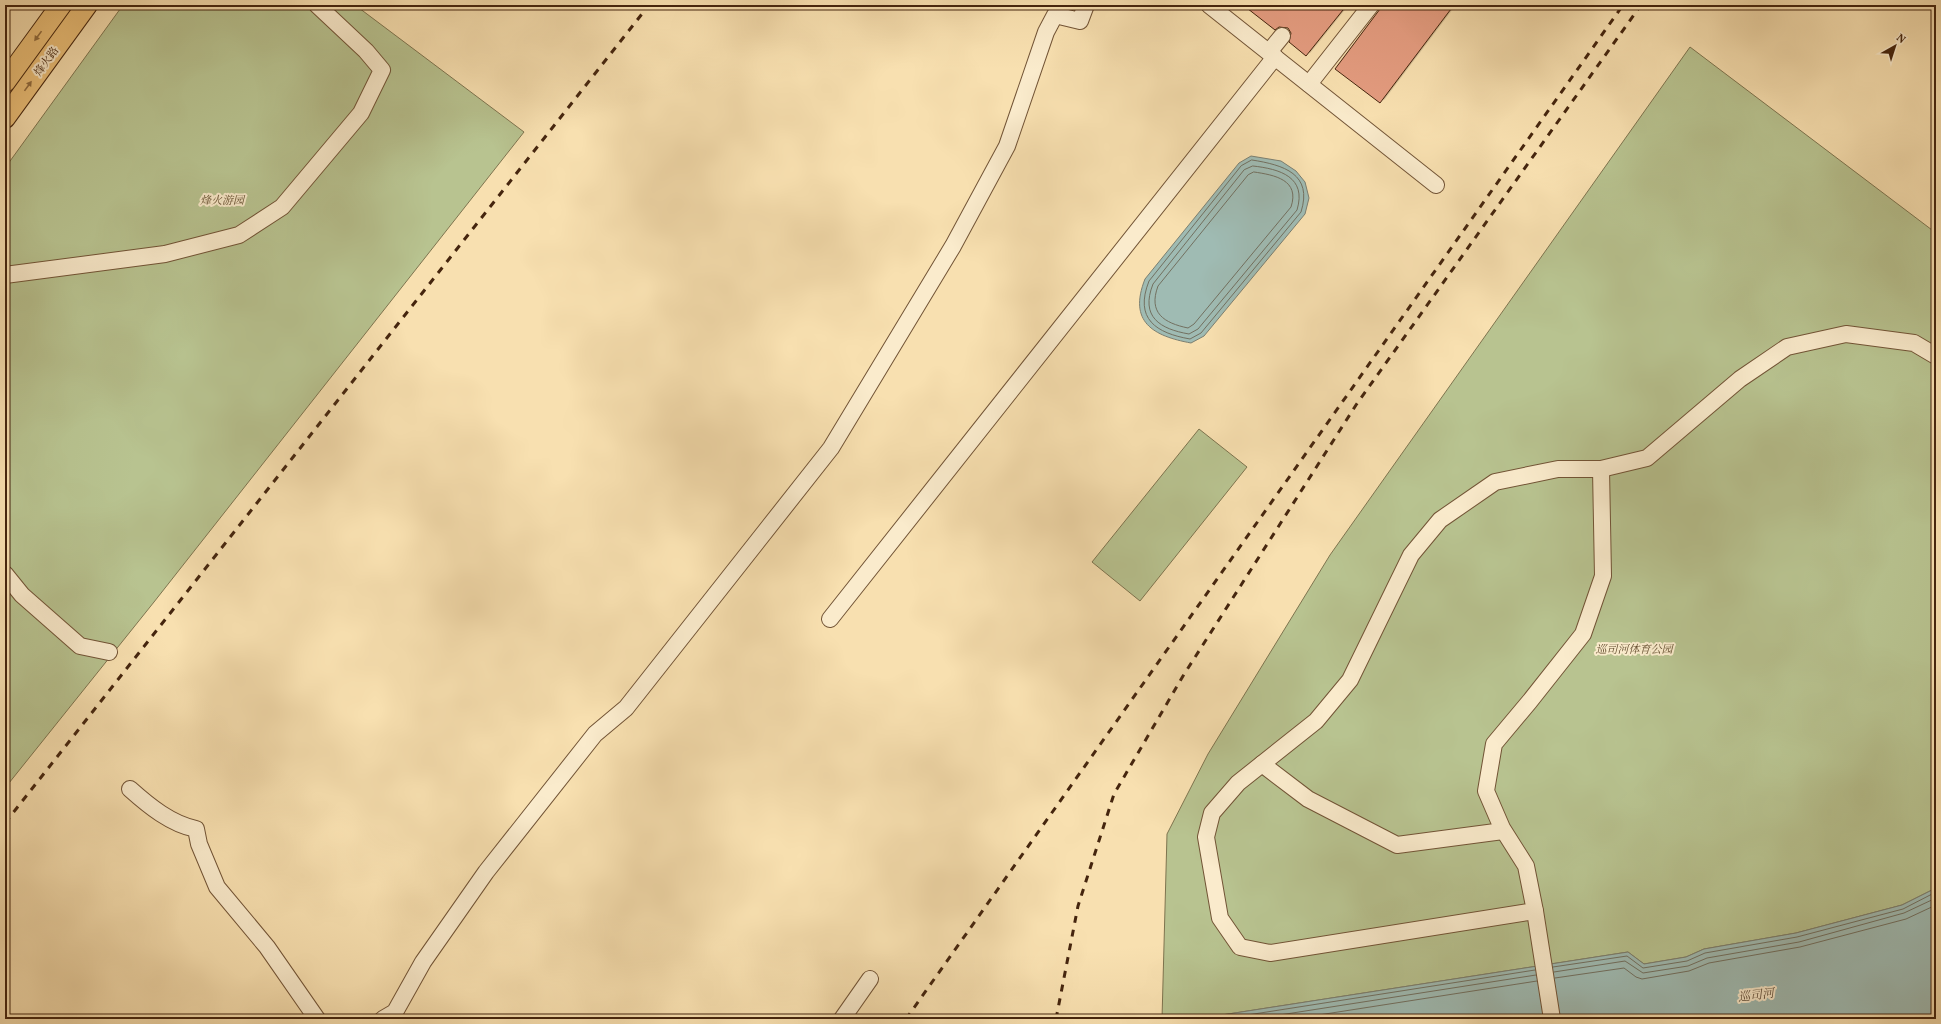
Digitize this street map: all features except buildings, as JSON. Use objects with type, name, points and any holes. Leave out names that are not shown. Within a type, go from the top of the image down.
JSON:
[{"type":"main road","name":"烽火路","points":[[5,82],[61,5]]},
{"type":"main road","name":"烽火路","points":[[5,118],[87,5]]},
{"type":"street","points":[[5,275],[93,264],[180,250],[239,235],[282,207],[361,112],[382,70],[366,52],[316,5]]},
{"type":"street","points":[[394,1017],[423,962],[486,872],[595,734],[626,708],[831,448],[953,246],[1007,146],[1046,32],[1055,15],[1080,21],[1086,5]]},
{"type":"street","points":[[1209,5],[1226,10],[1272,55],[1436,185]]},
{"type":"street","points":[[1309,84],[1371,5]]},
{"type":"street","points":[[830,620],[1272,55],[1282,36]]},
{"type":"street","points":[[1535,911],[1270,953],[1240,947],[1220,918],[1206,836],[1212,813],[1238,783],[1316,721],[1350,680],[1411,555],[1440,520],[1495,482],[1558,469],[1601,469],[1647,458],[1740,379],[1788,347],[1846,334],[1914,343],[1936,356]]},
{"type":"street","points":[[1552,1019],[1535,911],[1526,866],[1503,831],[1486,791],[1494,744],[1530,702],[1583,634],[1602,576],[1601,469]]},
{"type":"street","points":[[5,574],[22,595],[80,646],[109,652]]},
{"type":"street","points":[[1262,764],[1308,798],[1397,845],[1503,831]]},
{"type":"street","points":[[130,789],[152,809],[187,827],[196,829],[199,844],[217,887],[267,947],[317,1019]]},
{"type":"street","points":[[842,1019],[870,979]]},
{"type":"green space","name":"烽火游园","points":[[123,5],[355,5],[524,132],[154,602],[5,788],[5,168]]},
{"type":"green space","name":"巡司河体育公园","points":[[1690,47],[1936,233],[1936,888],[1902,905],[1796,933],[1704,949],[1686,957],[1644,964],[1628,952],[1196,1019],[1162,1019],[1167,834],[1208,754],[1330,555]]},
{"type":"green space","points":[[1199,429],[1247,467],[1140,601],[1092,562]]},
{"type":"water","points":[[1251,156],[1281,161],[1296,171],[1305,182],[1309,198],[1305,214],[1204,336],[1191,343],[1165,336],[1155,331],[1147,324],[1142,316],[1140,306],[1141,294],[1145,279],[1239,163]]},
{"type":"water","name":"巡司河","points":[[1936,888],[1936,1015],[1925,1019],[1196,1019],[1628,952],[1644,964],[1686,957],[1704,949],[1796,933],[1902,905]]},
{"type":"railway","points":[[5,823],[649,5]]},
{"type":"railway","points":[[906,1019],[1623,5]]},
{"type":"railway","points":[[1056,1019],[1078,906],[1114,794],[1183,676],[1356,405],[1641,5]]}]
